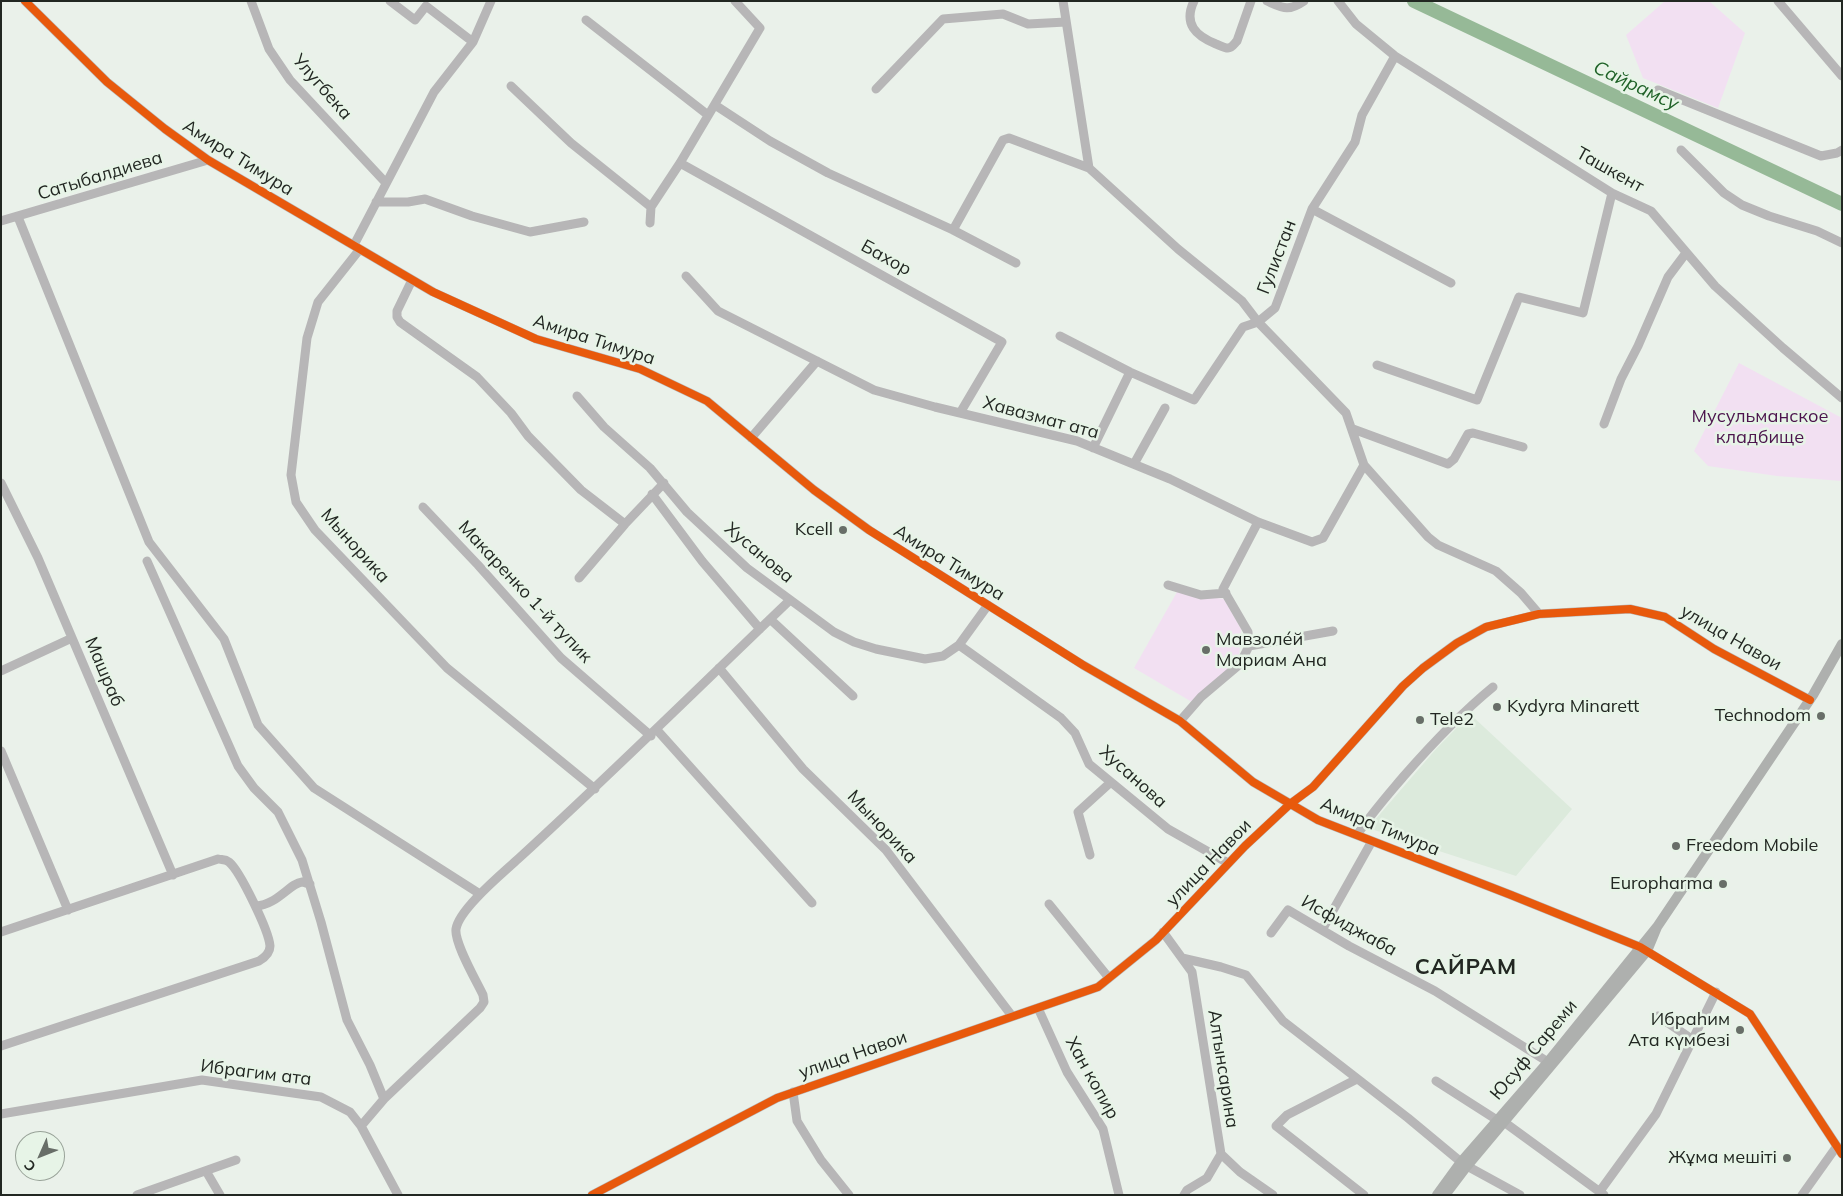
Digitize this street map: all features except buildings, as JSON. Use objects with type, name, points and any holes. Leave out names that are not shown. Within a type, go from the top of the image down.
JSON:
[{"type":"main road","name":"Юсуф Сареми","points":[[1437,1195],[1643,949],[1810,700],[1842,644]]},
{"type":"main road","name":"Юсуф Сареми","points":[[1500,1121],[1643,949]]},
{"type":"main road","name":"Юсуф Сареми","points":[[1445,1195],[1464,1164]]},
{"type":"street","name":"Амира Тимура","points":[[24,1],[106,82],[208,160],[433,292],[536,339],[640,369],[707,401],[814,490],[869,530],[1084,665],[1180,721],[1253,782],[1290,804],[1318,820],[1511,894],[1643,949],[1716,992],[1750,1014],[1842,1154]]},
{"type":"street","name":"Улугбека","points":[[252,1],[269,49],[290,80],[386,183]]},
{"type":"street","points":[[390,1],[415,20],[426,6],[474,42]]},
{"type":"street","points":[[357,247],[376,202],[434,92],[474,42],[491,1]]},
{"type":"street","points":[[650,223],[651,208],[760,28],[735,1]]},
{"type":"street","points":[[1063,1],[1089,168]]},
{"type":"street","points":[[1194,1],[1191,7],[1190,23],[1192,29],[1197,34],[1227,48],[1233,47],[1237,41],[1251,1]]},
{"type":"street","points":[[1267,1],[1287,9],[1295,8],[1304,1]]},
{"type":"street","name":"Ташкент","points":[[1338,1],[1356,24],[1395,56],[1612,193],[1651,211],[1715,286],[1746,316],[1842,398]]},
{"type":"street","points":[[1778,1],[1842,76]]},
{"type":"street","points":[[876,88],[943,19],[1003,14],[1028,24],[1066,22]]},
{"type":"street","points":[[586,20],[708,115]]},
{"type":"street","name":"Гулистан","points":[[1060,336],[1130,372],[1194,400],[1243,327],[1258,322],[1275,308],[1312,209],[1356,142],[1362,115],[1395,56]]},
{"type":"street","points":[[511,86],[571,143],[651,208]]},
{"type":"street","points":[[1658,90],[1821,156],[1837,154],[1842,150]]},
{"type":"street","points":[[715,105],[770,141],[828,173],[952,230],[1016,263]]},
{"type":"street","points":[[952,230],[1003,140],[1009,138],[1089,168],[1178,249],[1242,301],[1258,322],[1346,413],[1364,465],[1433,542],[1496,571],[1521,593],[1539,614]]},
{"type":"street","points":[[1681,150],[1724,193],[1742,205],[1769,216],[1817,230],[1842,243]]},
{"type":"street","name":"Сатыбалдиева","points":[[1,221],[208,160]]},
{"type":"street","name":"Бахор","points":[[680,163],[1002,342],[960,413]]},
{"type":"street","points":[[1376,365],[1478,400],[1519,297],[1583,313],[1612,193]]},
{"type":"street","points":[[376,202],[408,202],[425,199],[472,216],[530,232],[584,222]]},
{"type":"street","points":[[1312,209],[1451,283]]},
{"type":"street","points":[[18,217],[149,542],[224,638],[258,725],[314,788],[480,894]]},
{"type":"street","name":"Мынорика","points":[[357,247],[318,302],[307,338],[292,475],[296,502],[315,530],[447,668],[595,789]]},
{"type":"street","points":[[1604,424],[1621,380],[1668,277],[1686,253]]},
{"type":"street","name":"Хавазмат ата","points":[[686,276],[718,311],[874,390],[1077,441],[1170,479],[1258,522],[1312,542],[1323,538],[1364,465]]},
{"type":"street","points":[[412,280],[398,311],[397,317],[400,322],[477,377],[511,413],[528,436],[581,490],[625,524]]},
{"type":"street","points":[[751,438],[817,361]]},
{"type":"street","points":[[1094,448],[1130,372]]},
{"type":"street","name":"Хусанова","points":[[578,396],[604,427],[650,468],[687,512],[747,568],[834,632],[854,642],[876,649],[925,659],[943,656],[959,645],[988,605]]},
{"type":"street","points":[[1134,464],[1165,408]]},
{"type":"street","points":[[1353,429],[1448,464],[1454,459],[1468,434],[1473,433],[1524,447]]},
{"type":"street","name":"Машраб","points":[[1,483],[38,558],[173,875]]},
{"type":"street","points":[[579,578],[625,524],[664,483]]},
{"type":"street","points":[[652,494],[702,561],[760,629]]},
{"type":"street","name":"Макаренко 1-й тупик","points":[[423,507],[561,658],[654,733],[812,903]]},
{"type":"street","points":[[1180,721],[1201,697],[1240,664],[1249,646],[1248,632],[1223,589],[1258,522]]},
{"type":"street","points":[[147,561],[238,766],[254,788],[278,812],[302,860],[347,1020],[370,1064],[384,1099]]},
{"type":"street","points":[[1168,585],[1201,595],[1226,593]]},
{"type":"street","points":[[361,1126],[384,1099],[480,1008],[484,1002],[483,995],[457,942],[456,929],[461,918],[480,894],[595,789],[790,600]]},
{"type":"street","name":"улица Навои","points":[[592,1195],[777,1098],[1098,987],[1156,940],[1228,863],[1290,804],[1314,787],[1404,686],[1423,668],[1456,643],[1486,627],[1539,614],[1630,609],[1666,617],[1714,649],[1810,700]]},
{"type":"street","points":[[770,619],[852,696]]},
{"type":"street","points":[[1249,646],[1333,631]]},
{"type":"street","points":[[1,671],[72,638]]},
{"type":"street","name":"Хусанова","points":[[959,645],[1061,718],[1075,733],[1089,764],[1168,829],[1228,863]]},
{"type":"street","name":"Мынорика","points":[[719,668],[802,769],[886,850],[1012,1016]]},
{"type":"street","points":[[1357,835],[1372,813],[1420,758],[1466,710],[1493,686]]},
{"type":"street","points":[[1,752],[68,910]]},
{"type":"street","points":[[1090,855],[1078,812],[1111,782]]},
{"type":"street","points":[[1322,930],[1372,841]]},
{"type":"street","points":[[1,932],[218,859],[227,860],[233,866],[256,906],[270,947],[267,955],[259,961],[1,1046]]},
{"type":"street","points":[[256,906],[264,906],[296,884],[302,882],[310,884]]},
{"type":"street","points":[[1049,904],[1109,978]]},
{"type":"street","name":"Исфиджаба","points":[[1271,934],[1288,910],[1435,991],[1548,1062]]},
{"type":"street","name":"Алтынсарина","points":[[1163,932],[1192,972],[1221,1154],[1240,1172],[1273,1195]]},
{"type":"street","points":[[1182,958],[1222,967],[1246,975],[1283,1021],[1464,1164],[1520,1195]]},
{"type":"street","points":[[1436,1081],[1500,1121],[1602,1193],[1656,1114],[1716,992]]},
{"type":"street","name":"Хан копир","points":[[1038,1008],[1067,1072],[1103,1129],[1119,1195]]},
{"type":"street","points":[[1658,1016],[1693,1040]]},
{"type":"street","points":[[1357,1079],[1287,1115],[1276,1126],[1364,1195]]},
{"type":"street","name":"Ибрагим ата","points":[[1,1114],[202,1080],[321,1097],[350,1112],[361,1126],[398,1195]]},
{"type":"street","name":"улица Навои","points":[[793,1092],[797,1121],[821,1160],[849,1195]]},
{"type":"street","points":[[1802,1195],[1837,1146]]},
{"type":"street","points":[[1184,1195],[1187,1190],[1207,1178],[1221,1154]]},
{"type":"street","points":[[137,1195],[236,1160]]},
{"type":"street","points":[[206,1171],[220,1195]]},
{"type":"shaded area","points":[[1470,714],[1572,809],[1516,876],[1368,828],[1436,749]]},
{"type":"green space","points":[[1665,1],[1709,1],[1745,33],[1718,108],[1643,78],[1626,35]]},
{"type":"green space","name":"Мусульманское кладбище","points":[[1739,363],[1842,418],[1842,481],[1777,476],[1708,466],[1694,451]]},
{"type":"green space","points":[[1177,592],[1224,599],[1241,629],[1239,659],[1192,702],[1134,668]]},
{"type":"waterway","name":"Сайрамсу","points":[[1414,1],[1842,204]]},
{"type":"cycle path","points":[[25,1],[107,82],[165,129],[208,160],[433,292],[536,339],[640,369],[707,401],[814,490],[869,530],[1083,665],[1180,721],[1253,782],[1318,820],[1640,947],[1750,1014],[1842,1154]]},
{"type":"cycle path","points":[[592,1195],[777,1098],[1098,987],[1156,940],[1245,846],[1290,804],[1313,787],[1403,686],[1423,668],[1457,643],[1486,627],[1539,614],[1630,609],[1665,617],[1714,649],[1810,700]]},
{"type":"place","name":"Kcell","points":[[843,530]]},
{"type":"place","name":"Мавзоле́й Мариам Ана","points":[[1206,650]]},
{"type":"place","name":"Kydyra Minarett","points":[[1497,707]]},
{"type":"place","name":"Technodom","points":[[1821,716]]},
{"type":"place","name":"Tele2","points":[[1420,720]]},
{"type":"place","name":"Freedom Mobile","points":[[1676,846]]},
{"type":"place","name":"Europharma","points":[[1723,884]]},
{"type":"place","name":"Ибраhим Ата күмбезі","points":[[1740,1030]]},
{"type":"place","name":"Жұма мешіті","points":[[1787,1158]]},
{"type":"district","name":"САЙРАМ","points":[[1466,967]]}]
